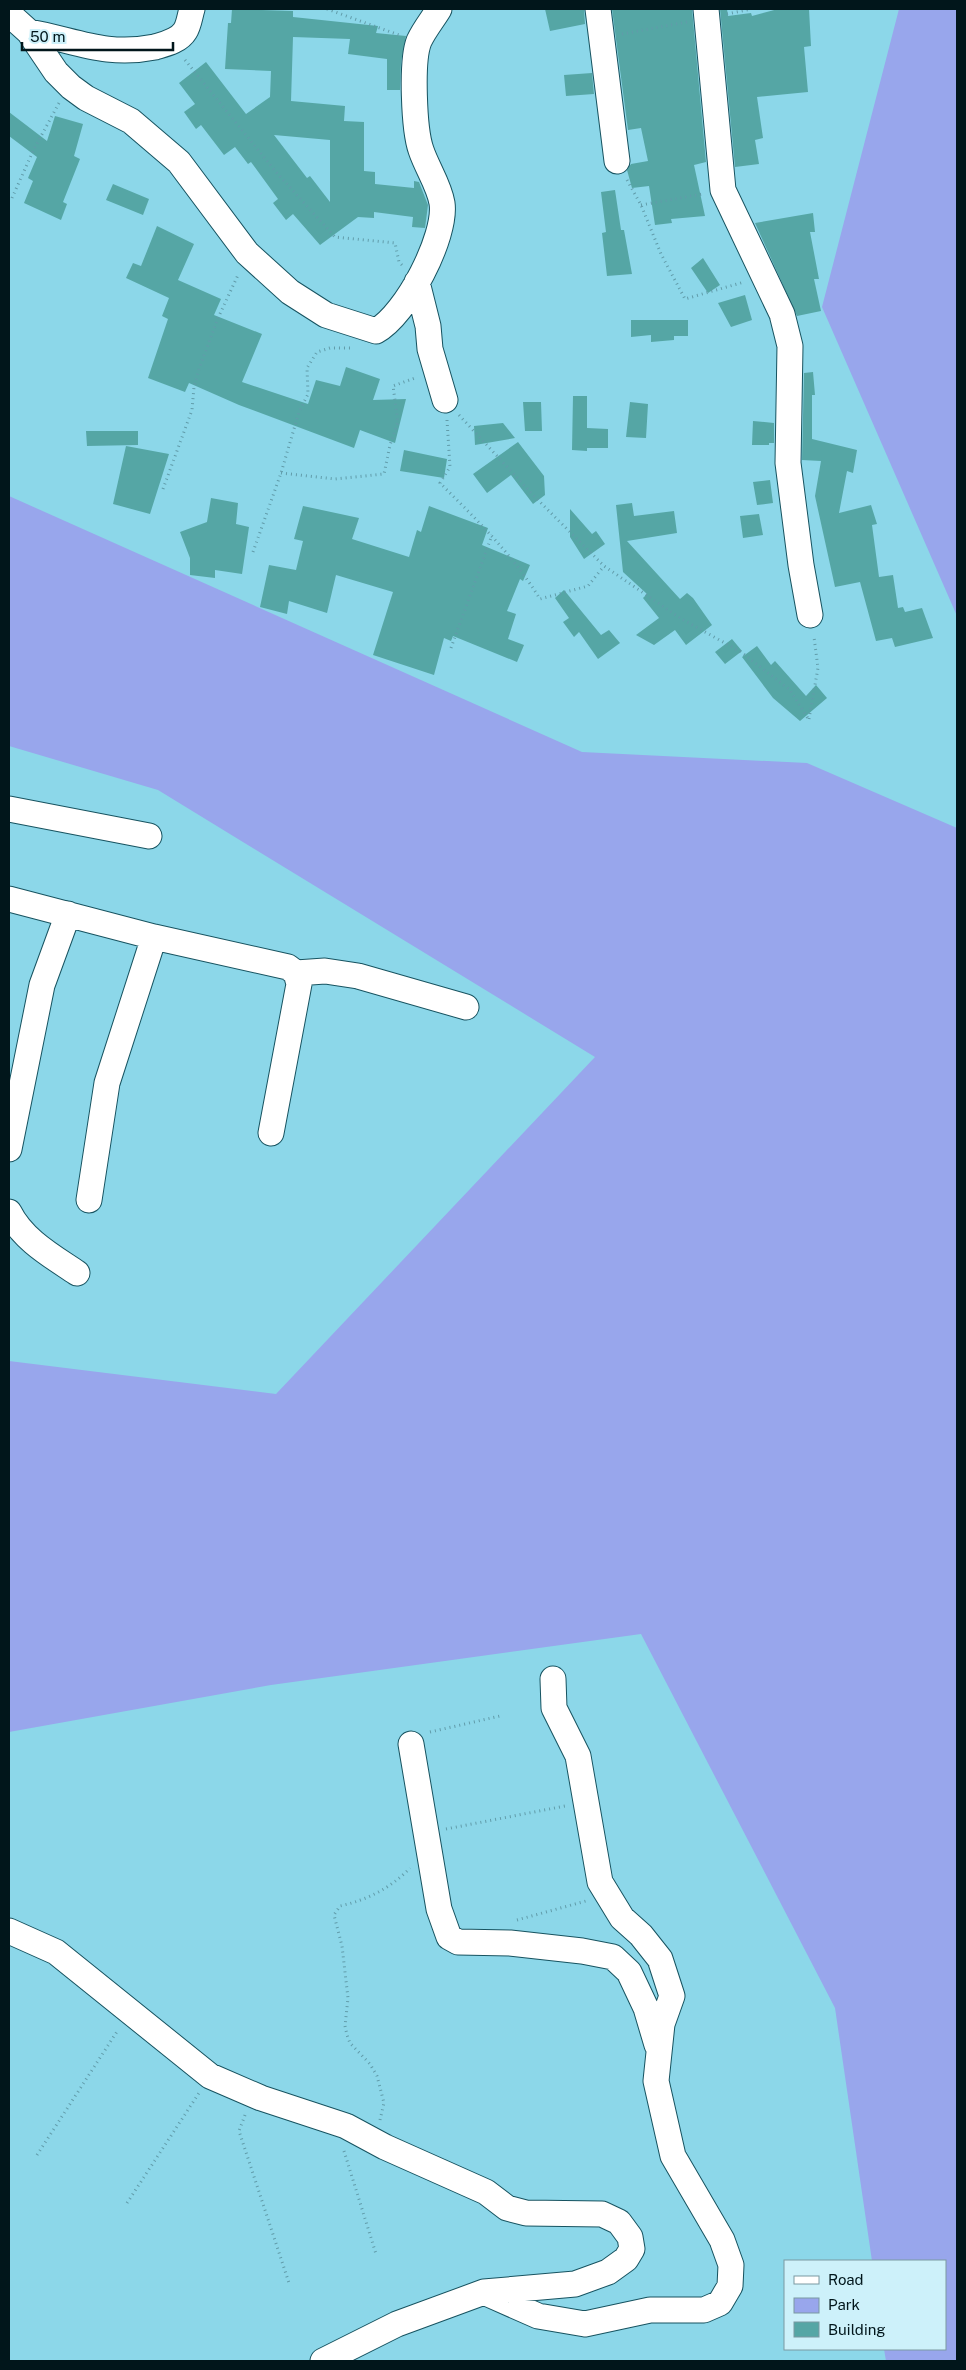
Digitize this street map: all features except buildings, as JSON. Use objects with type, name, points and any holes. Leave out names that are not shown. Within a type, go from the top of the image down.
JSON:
[{"type":"street","points":[[29,32],[79,45],[107,50],[133,51],[170,43],[185,32],[192,9]]},
{"type":"street","points":[[9,14],[29,32],[56,72],[71,87],[86,98],[132,122],[179,162],[247,253],[290,292],[326,315],[376,331],[400,311],[417,282],[439,232],[442,204],[421,151],[415,127],[416,66],[419,42],[439,9]]},
{"type":"street","points":[[598,9],[617,161]]},
{"type":"street","points":[[706,14],[723,190],[782,314],[790,346],[788,463],[800,565],[810,615]]},
{"type":"street","points":[[417,282],[428,326],[430,349],[445,400]]},
{"type":"street","points":[[9,809],[149,836]]},
{"type":"street","points":[[9,899],[154,936],[288,967],[296,973],[299,984],[271,1133]]},
{"type":"street","points":[[9,1149],[42,985],[68,914]]},
{"type":"street","points":[[89,1200],[107,1083],[154,936]]},
{"type":"street","points":[[296,973],[325,971],[358,976],[466,1007]]},
{"type":"street","points":[[9,1212],[14,1223],[35,1244],[77,1273]]},
{"type":"street","points":[[484,2292],[538,2316],[585,2324],[650,2310],[704,2310],[720,2302],[730,2286],[730,2264],[722,2240],[673,2156],[656,2081],[662,2024],[672,1996],[660,1960],[641,1935],[622,1918],[600,1882],[578,1756],[554,1708],[553,1679]]},
{"type":"street","points":[[411,1744],[439,1909],[448,1937],[458,1942],[510,1943],[582,1950],[613,1957],[629,1972],[646,2008],[659,2053]]},
{"type":"street","points":[[9,1931],[56,1952],[210,2076],[261,2098],[335,2122],[486,2192],[507,2208],[526,2212],[602,2214],[619,2222],[630,2237],[632,2248],[626,2259],[618,2266],[575,2284],[484,2292],[397,2324],[323,2361]]},
{"type":"path","points":[[327,9],[419,42]]},
{"type":"path","points":[[602,39],[706,14],[751,9]]},
{"type":"path","points":[[170,43],[276,172],[335,237],[395,243],[399,262],[417,282]]},
{"type":"path","points":[[12,198],[52,112],[71,87]]},
{"type":"path","points":[[617,161],[641,205],[660,254],[685,299],[750,281],[757,263]]},
{"type":"path","points":[[641,205],[723,190]]},
{"type":"path","points":[[163,490],[192,410],[194,387],[199,369],[218,318],[233,290],[247,253]]},
{"type":"path","points":[[253,552],[281,473],[299,412],[308,394],[307,368],[317,352],[330,348],[362,348],[371,342],[376,331]]},
{"type":"path","points":[[281,473],[335,479],[384,474],[390,445],[398,422],[393,386]]},
{"type":"path","points":[[445,400],[535,498],[604,566],[680,618],[741,652],[790,690],[809,720],[818,668],[810,615]]},
{"type":"path","points":[[445,400],[450,467],[440,483],[492,535],[527,578],[540,599],[588,586],[604,566]]},
{"type":"path","points":[[452,648],[492,535]]},
{"type":"path","points":[[411,1744],[425,1733],[500,1716]]},
{"type":"path","points":[[371,2139],[383,2116],[382,2089],[370,2064],[355,2049],[346,2035],[348,1990],[342,1946],[334,1915],[340,1906],[369,1897],[396,1881],[414,1864],[427,1838],[561,1807],[585,1799]]},
{"type":"path","points":[[515,1920],[590,1900],[605,1891]]},
{"type":"path","points":[[37,2155],[131,2011]]},
{"type":"path","points":[[127,2203],[210,2076]]},
{"type":"path","points":[[261,2098],[244,2116],[239,2131],[289,2283]]},
{"type":"path","points":[[335,2122],[376,2254]]},
{"type":"green space","points":[[899,9],[957,9],[957,616],[822,307]]},
{"type":"green space","points":[[9,496],[582,752],[807,763],[957,828],[957,2361],[886,2361],[884,2350],[946,2350],[946,2260],[872,2260],[835,2008],[641,1634],[271,1685],[9,1732],[9,1361],[276,1394],[595,1057],[158,790],[9,746]]}]
